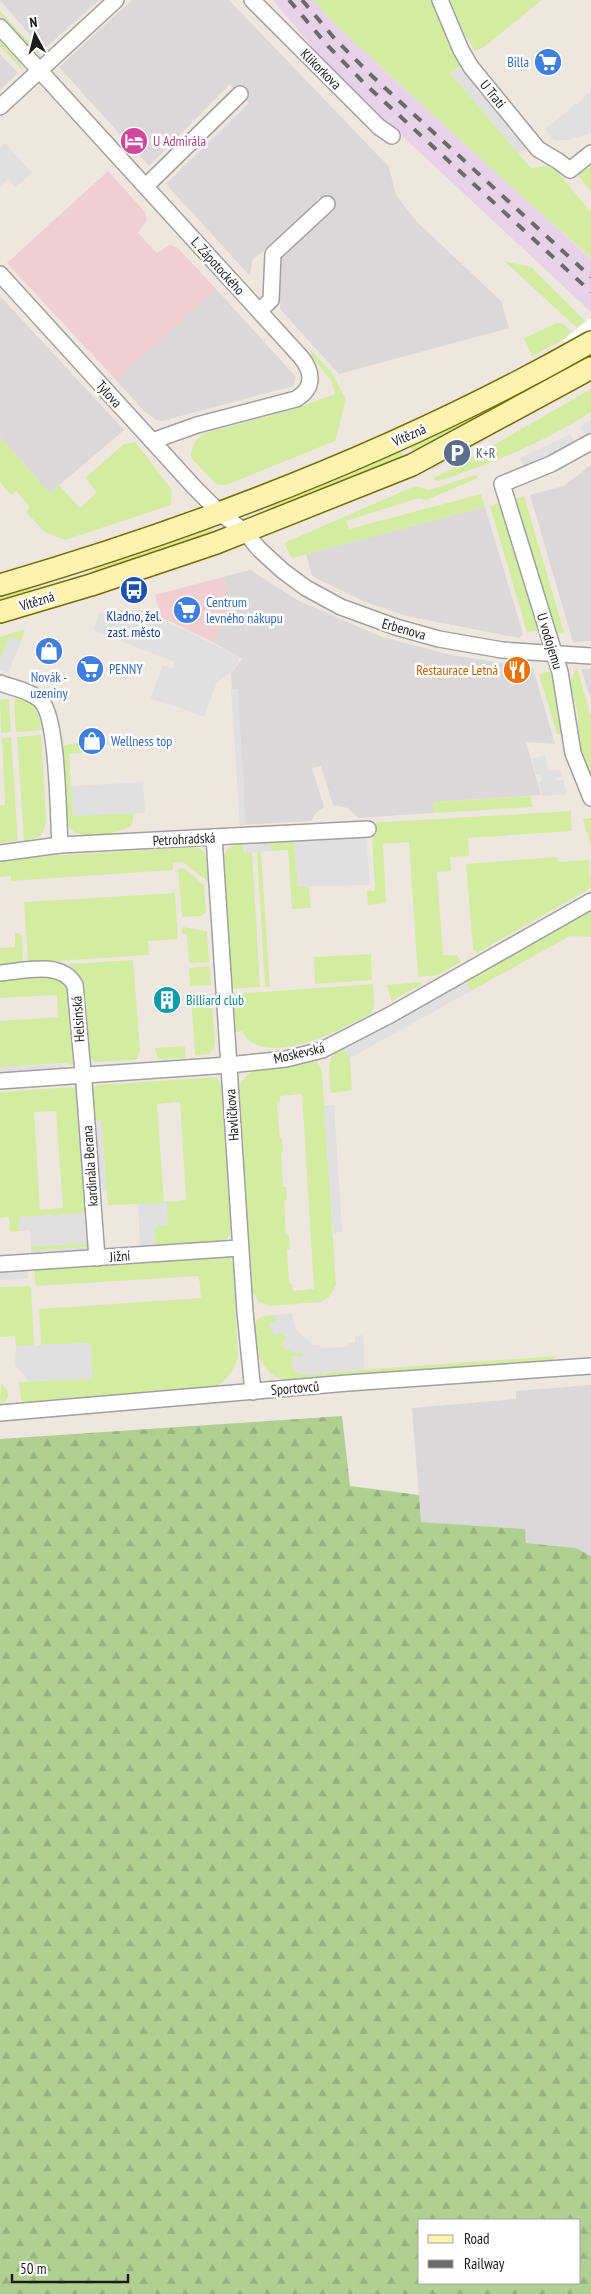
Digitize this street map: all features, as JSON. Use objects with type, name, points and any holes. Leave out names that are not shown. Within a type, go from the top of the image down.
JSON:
[{"type":"main road","name":"Vítězná","points":[[0,585],[85,560],[220,513],[350,462],[433,424],[583,347]]},
{"type":"main road","name":"Vítězná","points":[[0,612],[91,585],[244,531],[412,465],[591,368]]},
{"type":"street","points":[[0,107],[116,0]]},
{"type":"street","name":"Klikorkova","points":[[252,0],[379,127],[392,136]]},
{"type":"street","name":"U Trati","points":[[440,0],[461,50],[471,67],[538,149],[558,160],[570,170],[591,153]]},
{"type":"street","name":"L. Zápotockého","points":[[0,27],[308,365],[311,378],[310,384],[303,395],[296,399],[197,425],[152,441]]},
{"type":"street","points":[[146,186],[240,94]]},
{"type":"street","points":[[259,311],[272,300],[273,254],[327,204]]},
{"type":"street","name":"Tylova","points":[[0,274],[220,513]]},
{"type":"street","name":"U vodojemu","points":[[591,442],[551,464],[502,484],[563,688],[572,753],[591,798]]},
{"type":"street","points":[[220,513],[244,531]]},
{"type":"street","name":"Erbenova","points":[[244,531],[273,562],[294,580],[330,601],[368,618],[409,632],[502,650],[591,656]]},
{"type":"street","points":[[0,683],[34,696],[47,711],[52,734],[60,845]]},
{"type":"street","name":"Petrohradská","points":[[0,853],[60,845],[368,829]]},
{"type":"street","name":"Havlíčkova","points":[[214,837],[240,1248],[253,1392]]},
{"type":"street","name":"Moskevská","points":[[0,1081],[229,1064],[286,1058],[322,1050],[390,1015],[591,901]]},
{"type":"street","name":"Helsinská","points":[[0,972],[51,969],[63,972],[72,980],[76,991],[80,1052],[84,1074]]},
{"type":"street","name":"kardinála Berana","points":[[84,1074],[97,1258]]},
{"type":"street","name":"Jižní","points":[[0,1264],[240,1248]]},
{"type":"street","name":"Sportovců","points":[[0,1413],[591,1366]]},
{"type":"shaded area","points":[[0,0],[99,0],[43,50]]},
{"type":"shaded area","points":[[132,0],[229,0],[389,167],[396,195],[417,222],[501,301],[509,328],[339,374],[280,309],[279,292],[280,257],[325,215],[334,212],[319,196],[315,205],[252,261],[250,276],[166,184],[249,103],[230,84],[149,166],[59,67]]},
{"type":"shaded area","points":[[273,0],[319,0],[381,67],[591,259],[591,312],[356,93],[318,54]]},
{"type":"shaded area","points":[[0,54],[18,73],[0,90]]},
{"type":"shaded area","points":[[460,66],[528,147],[519,154],[451,74]]},
{"type":"shaded area","points":[[591,92],[591,133],[568,140],[554,140],[545,129]]},
{"type":"shaded area","points":[[5,143],[32,173],[15,187],[8,179],[0,186],[0,148]]},
{"type":"shaded area","points":[[108,171],[145,212],[147,220],[138,233],[157,253],[170,245],[178,248],[216,289],[116,380],[7,263]]},
{"type":"shaded area","points":[[216,289],[296,377],[293,386],[162,421],[156,420],[144,411],[116,380]]},
{"type":"shaded area","points":[[0,296],[124,430],[50,493],[0,437]]},
{"type":"shaded area","points":[[591,420],[591,434],[587,437],[580,427]]},
{"type":"shaded area","name":"K+R","points":[[490,433],[482,443],[447,463],[434,469],[421,467]]},
{"type":"shaded area","points":[[570,434],[576,444],[525,469],[520,458]]},
{"type":"shaded area","points":[[591,465],[591,641],[573,642],[530,495],[564,486]]},
{"type":"shaded area","points":[[485,507],[523,634],[519,638],[407,616],[363,601],[312,576],[306,554]]},
{"type":"shaded area","points":[[250,570],[297,600],[382,637],[451,655],[533,668],[555,744],[526,742],[541,795],[434,802],[433,813],[358,818],[348,808],[333,805],[321,766],[312,768],[324,807],[316,813],[311,821],[240,825],[231,673],[242,659],[213,642],[232,611],[223,577]]},
{"type":"shaded area","name":"Centrum levného nákupu","points":[[223,577],[232,611],[213,642],[161,617],[155,595]]},
{"type":"shaded area","points":[[133,608],[187,631],[237,656],[239,662],[230,673],[217,682],[204,717],[176,706],[150,699],[163,665],[173,669],[175,662],[93,630],[100,612],[129,619]]},
{"type":"shaded area","points":[[9,637],[21,641],[8,673],[0,670],[0,661]]},
{"type":"shaded area","points":[[581,669],[591,669],[591,701],[584,678]]},
{"type":"shaded area","points":[[231,689],[238,689],[246,824],[240,824]]},
{"type":"shaded area","points":[[545,755],[548,771],[560,770],[562,776],[552,781],[563,779],[567,794],[542,796],[539,784],[542,778],[540,775],[536,775],[532,759]]},
{"type":"shaded area","points":[[143,782],[145,813],[73,816],[71,786]]},
{"type":"shaded area","points":[[366,836],[370,885],[298,887],[294,841]]},
{"type":"shaded area","points":[[271,842],[271,851],[245,853],[245,846],[241,844]]},
{"type":"shaded area","points":[[464,979],[471,991],[350,1058],[343,1047]]},
{"type":"shaded area","points":[[61,1064],[70,1073],[0,1078],[0,1067]]},
{"type":"shaded area","points":[[324,1105],[334,1105],[342,1232],[333,1233]]},
{"type":"shaded area","points":[[90,1118],[101,1121],[107,1191],[96,1192]]},
{"type":"shaded area","points":[[167,1203],[168,1224],[158,1225],[155,1229],[155,1250],[136,1252],[140,1246],[138,1204]]},
{"type":"shaded area","points":[[89,1213],[90,1243],[31,1246],[30,1230],[20,1231],[19,1217]]},
{"type":"shaded area","points":[[88,1247],[85,1251],[31,1258],[31,1251]]},
{"type":"shaded area","points":[[27,1266],[28,1279],[0,1280],[0,1267]]},
{"type":"shaded area","points":[[292,1313],[296,1330],[313,1345],[319,1345],[320,1348],[348,1347],[348,1343],[355,1343],[355,1336],[363,1335],[365,1369],[309,1375],[296,1372],[291,1365],[292,1356],[303,1357],[303,1353],[295,1353],[280,1345],[287,1336],[282,1333],[274,1336],[269,1324],[278,1320],[272,1315]]},
{"type":"shaded area","points":[[90,1343],[92,1379],[29,1381],[15,1365],[16,1346]]},
{"type":"shaded area","points":[[591,1385],[591,1556],[576,1548],[526,1543],[525,1529],[421,1522],[412,1408],[516,1399],[516,1391]]},
{"type":"green space","points":[[313,0],[432,0],[460,66],[451,74],[531,168],[547,166],[556,170],[591,212],[591,258],[337,26]]},
{"type":"green space","points":[[450,0],[542,0],[484,47],[475,51],[464,33]]},
{"type":"green space","points":[[0,11],[41,55],[34,52],[0,15]]},
{"type":"green space","points":[[0,41],[21,64],[24,72],[0,46]]},
{"type":"green space","points":[[578,155],[591,161],[591,192],[572,167],[572,159]]},
{"type":"green space","points":[[504,261],[531,267],[585,321],[577,328]]},
{"type":"green space","points":[[557,323],[562,323],[572,332],[563,340],[532,356],[524,338]]},
{"type":"green space","points":[[313,352],[332,373],[346,400],[335,441],[226,485],[216,484],[191,458],[194,443],[202,435],[292,410],[335,394],[331,380],[310,355]]},
{"type":"green space","points":[[578,360],[582,364],[458,430],[413,451],[409,444]]},
{"type":"green space","points":[[591,389],[591,412],[573,423],[536,443],[498,460],[439,481],[434,480],[435,477]]},
{"type":"green space","points":[[0,437],[50,493],[59,485],[80,508],[97,492],[85,478],[124,444],[135,442],[172,490],[171,505],[65,540],[45,532],[26,512],[30,507],[16,491],[11,495],[0,482]]},
{"type":"green space","points":[[400,448],[403,456],[267,511],[267,505]]},
{"type":"green space","points":[[475,475],[478,478],[426,500],[419,498],[346,521],[349,529],[481,494],[485,507],[292,558],[284,543],[415,486],[429,490]]},
{"type":"green space","points":[[524,496],[564,632],[555,635],[514,499]]},
{"type":"green space","points":[[501,502],[537,623],[537,631],[527,632],[490,506]]},
{"type":"green space","points":[[207,527],[212,529],[212,534],[95,574],[93,567]]},
{"type":"green space","points":[[29,586],[32,592],[0,602],[0,594]]},
{"type":"green space","points":[[25,629],[21,641],[9,637],[0,661],[0,637]]},
{"type":"green space","points":[[577,668],[591,716],[591,778],[581,757],[577,710],[571,687],[571,679]]},
{"type":"green space","points":[[550,671],[555,683],[561,734],[557,734],[539,674]]},
{"type":"green space","points":[[23,698],[35,707],[40,720],[41,730],[16,732],[14,699]]},
{"type":"green space","points":[[9,699],[11,732],[1,733],[0,700]]},
{"type":"green space","points":[[41,735],[45,827],[40,837],[24,841],[17,737]]},
{"type":"green space","points":[[11,737],[18,841],[0,843],[0,805],[5,805],[2,738]]},
{"type":"green space","points":[[82,742],[83,753],[69,754],[73,816],[134,813],[132,825],[127,828],[91,836],[76,833],[68,824],[66,820],[61,750],[65,745]]},
{"type":"green space","points":[[530,796],[533,807],[433,813],[433,802]]},
{"type":"green space","points":[[571,811],[572,831],[468,838],[469,856],[450,857],[451,871],[437,872],[443,955],[457,955],[461,962],[438,975],[418,977],[409,842],[383,844],[386,903],[368,905],[367,891],[375,890],[372,836],[368,836],[367,823]]},
{"type":"green space","points":[[591,818],[591,848],[583,819]]},
{"type":"green space","points":[[294,841],[298,887],[309,887],[311,908],[292,909],[288,850],[271,851],[271,842]]},
{"type":"green space","points":[[243,844],[245,853],[252,852],[260,987],[231,989],[224,856],[226,850]]},
{"type":"green space","points":[[194,847],[203,851],[206,856],[208,882],[183,862],[173,863],[173,870],[11,881],[11,876],[0,877],[0,859]]},
{"type":"green space","points":[[261,851],[270,987],[265,987],[257,852]]},
{"type":"green space","points":[[557,857],[558,862],[589,860],[591,888],[477,953],[473,949],[466,864]]},
{"type":"green space","points":[[183,868],[204,885],[206,913],[201,916],[182,917],[178,869]]},
{"type":"green space","points":[[175,893],[178,939],[148,941],[149,955],[28,963],[24,902]]},
{"type":"green space","points":[[591,908],[591,937],[570,936],[471,991],[464,979]]},
{"type":"green space","points":[[182,927],[207,931],[209,962],[189,963],[187,936],[182,933]]},
{"type":"green space","points":[[15,933],[19,933],[22,937],[23,963],[0,965],[0,948],[15,947]]},
{"type":"green space","points":[[371,954],[372,980],[315,984],[314,957]]},
{"type":"green space","points":[[133,960],[140,1049],[137,1060],[95,1062],[89,1055],[86,1006],[81,982],[76,972],[68,964]]},
{"type":"green space","points":[[209,966],[211,985],[190,986],[189,968]]},
{"type":"green space","points":[[50,973],[69,984],[75,1060],[72,1065],[65,1063],[0,1067],[0,1021],[58,1017],[57,995],[0,998],[0,976]]},
{"type":"green space","points":[[419,982],[423,984],[391,1001],[387,985]]},
{"type":"green space","points":[[373,984],[374,1003],[372,1013],[343,1028],[304,1043],[267,1048],[252,1043],[242,1031],[237,1032],[235,1027],[232,994]]},
{"type":"green space","points":[[211,995],[214,1048],[209,1054],[195,1056],[191,996]]},
{"type":"green space","points":[[185,1046],[186,1058],[158,1059],[155,1048]]},
{"type":"green space","points":[[343,1047],[350,1058],[352,1090],[331,1093],[329,1066],[333,1055]]},
{"type":"green space","points":[[309,1060],[318,1063],[322,1071],[336,1285],[329,1297],[321,1302],[270,1306],[259,1302],[251,1290],[239,1089],[243,1080],[258,1069]],"holes":[[[302,1094],[314,1289],[293,1291],[292,1284],[289,1283],[287,1249],[290,1249],[289,1235],[286,1235],[284,1201],[287,1200],[286,1187],[283,1187],[282,1138],[280,1138],[277,1104],[280,1103],[280,1096]]]},
{"type":"green space","points":[[217,1077],[221,1085],[231,1231],[222,1244],[155,1250],[155,1229],[158,1225],[168,1224],[138,1204],[108,1205],[101,1121],[90,1118],[90,1089],[98,1085]],"holes":[[[180,1102],[186,1200],[164,1202],[157,1104]]]},
{"type":"green space","points":[[71,1087],[78,1089],[89,1213],[19,1217],[20,1231],[10,1232],[9,1217],[0,1218],[0,1092]],"holes":[[[56,1111],[63,1208],[40,1210],[34,1112]]]},
{"type":"green space","points":[[90,1243],[88,1247],[31,1251],[31,1246]]},
{"type":"green space","points":[[228,1255],[233,1263],[238,1356],[229,1375],[218,1385],[213,1388],[25,1403],[21,1400],[19,1382],[92,1378],[90,1343],[41,1345],[39,1309],[201,1298],[199,1276],[37,1286],[34,1265]]},
{"type":"green space","points":[[31,1286],[34,1345],[16,1346],[15,1336],[0,1337],[0,1287]]},
{"type":"green space","points":[[272,1315],[278,1320],[269,1324],[287,1337],[280,1345],[303,1353],[302,1374],[557,1356],[551,1362],[289,1382],[276,1377],[268,1371],[255,1345],[254,1325],[262,1317]]},
{"type":"green space","points":[[1,1383],[6,1388],[8,1397],[0,1404]]},
{"type":"green space","points":[[342,1416],[350,1486],[419,1495],[421,1522],[525,1529],[526,1543],[576,1548],[591,1556],[591,2294],[0,2294],[0,1439]]},
{"type":"pier","points":[[591,318],[591,366],[563,340]]},
{"type":"railway","points":[[289,0],[328,46],[365,84],[591,292]]},
{"type":"railway","points":[[302,0],[335,39],[372,76],[591,277]]},
{"type":"place","name":"Billa","points":[[548,62]]},
{"type":"place","name":"U Admirála","points":[[134,141]]},
{"type":"place","name":"K+R","points":[[457,453]]},
{"type":"place","name":"Kladno, žel. zast. město","points":[[134,590]]},
{"type":"place","name":"Centrum levného nákupu","points":[[187,610]]},
{"type":"place","name":"Novák - uzeniny","points":[[49,651]]},
{"type":"place","name":"PENNY","points":[[90,669]]},
{"type":"place","name":"Restaurace Letná","points":[[517,670]]},
{"type":"place","name":"Wellness top","points":[[92,741]]},
{"type":"place","name":"Billiard club","points":[[167,1000]]}]
